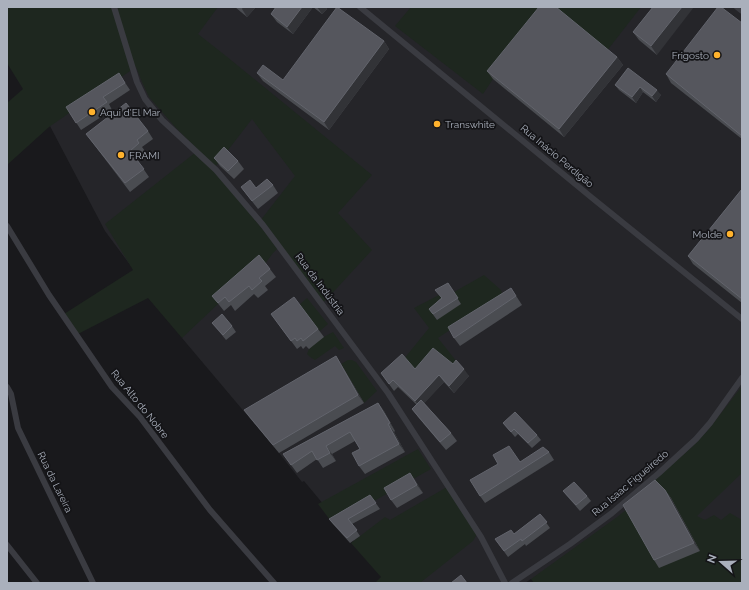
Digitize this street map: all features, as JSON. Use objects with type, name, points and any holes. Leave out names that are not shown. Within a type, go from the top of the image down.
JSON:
[{"type":"street","name":"Rua da Indústria","points":[[114,7],[137,82],[145,100],[162,120],[216,170],[263,225],[388,393],[481,537],[505,583]]},
{"type":"street","name":"Rua Inácio Perdigão","points":[[360,7],[742,319]]},
{"type":"street","points":[[736,7],[742,11]]},
{"type":"street","name":"Rua Alto do Nobre","points":[[7,226],[49,295],[112,386],[140,418],[210,510],[274,583]]},
{"type":"street","name":"Rua Isaac Figueiredo","points":[[512,583],[570,544],[610,514],[659,473],[696,439],[710,423],[742,378]]},
{"type":"street","name":"Rua da Lareira","points":[[7,387],[11,394],[18,428],[93,583]]},
{"type":"street","points":[[7,545],[37,583]]},
{"type":"shaded area","points":[[7,7],[742,7],[742,583],[537,583],[531,579],[525,583],[389,583],[304,481],[302,482],[182,338],[183,336],[105,231],[40,107]]},
{"type":"shaded area","points":[[7,7],[218,7],[198,34],[372,175],[338,213],[372,250],[323,302],[260,221],[295,176],[252,119],[215,167],[176,128],[149,97],[136,67],[49,127],[7,165],[7,103],[23,89],[7,63]]},
{"type":"shaded area","points":[[411,7],[641,7],[606,52],[493,79],[483,94],[395,26]]},
{"type":"shaded area","points":[[196,152],[215,171],[278,248],[265,264],[218,304],[182,338],[148,298],[78,334],[64,314],[133,270],[105,224]]},
{"type":"shaded area","points":[[484,275],[501,290],[502,293],[498,298],[438,338],[461,367],[416,371],[386,381],[429,328],[414,308],[439,295],[445,304],[433,314],[437,320],[454,292]]},
{"type":"shaded area","points":[[307,298],[328,324],[320,331],[299,305]]},
{"type":"shaded area","points":[[333,332],[344,348],[339,350],[335,346],[315,360],[307,354],[314,344]]},
{"type":"shaded area","points":[[348,360],[356,362],[377,391],[364,403],[341,364]]},
{"type":"shaded area","points":[[742,386],[742,473],[697,516],[705,520],[714,515],[721,520],[730,513],[742,520],[742,583],[534,583],[531,579],[617,517],[659,484],[655,480],[693,446],[709,429]]},
{"type":"shaded area","points":[[418,449],[431,469],[333,524],[318,504]]},
{"type":"shaded area","points":[[447,487],[477,534],[473,541],[420,583],[375,583],[381,577],[351,543],[385,517],[390,520]]},
{"type":"building","points":[[276,7],[302,7],[287,27],[271,14]]},
{"type":"building","points":[[337,7],[384,41],[324,122],[257,73],[263,65],[283,80]]},
{"type":"building","points":[[539,7],[556,7],[617,57],[559,129],[487,71]]},
{"type":"building","points":[[653,7],[682,7],[651,46],[633,32]]},
{"type":"building","name":"Frigosto","points":[[718,7],[721,7],[742,23],[742,136],[666,74]]},
{"type":"building","points":[[628,68],[657,90],[652,96],[640,87],[632,97],[615,85]]},
{"type":"building","points":[[119,73],[125,83],[103,97],[107,102],[76,123],[66,107]]},
{"type":"building","name":"FRAMI","points":[[126,103],[148,131],[137,140],[139,143],[130,151],[144,169],[125,183],[86,134]]},
{"type":"building","points":[[224,147],[238,161],[228,171],[214,158]]},
{"type":"building","points":[[267,179],[273,185],[252,201],[241,187],[250,180],[256,188]]},
{"type":"building","name":"Molde","points":[[742,189],[742,299],[688,256]]},
{"type":"building","points":[[259,255],[270,269],[259,278],[262,281],[252,290],[249,286],[229,302],[225,297],[218,303],[212,296]]},
{"type":"building","points":[[448,283],[458,298],[433,314],[429,309],[442,298],[435,290]]},
{"type":"building","points":[[511,288],[516,296],[454,338],[448,327]]},
{"type":"building","points":[[294,297],[318,329],[303,341],[301,338],[297,341],[295,338],[291,341],[271,314]]},
{"type":"building","points":[[222,314],[232,326],[223,335],[212,323]]},
{"type":"building","points":[[433,348],[453,364],[456,360],[464,369],[449,386],[439,375],[415,401],[393,380],[389,384],[381,373],[402,354],[415,369]]},
{"type":"building","points":[[336,356],[358,395],[273,445],[244,410]]},
{"type":"building","points":[[421,400],[451,433],[440,442],[412,409]]},
{"type":"building","points":[[378,403],[390,423],[388,424],[399,444],[359,466],[352,453],[360,449],[350,432],[326,446],[330,453],[317,460],[312,451],[291,465],[283,454]]},
{"type":"building","points":[[515,412],[537,435],[528,443],[514,429],[511,432],[503,423]]},
{"type":"building","points":[[509,446],[520,462],[543,447],[549,452],[480,496],[470,480],[498,464],[493,455]]},
{"type":"building","points":[[410,473],[417,485],[391,500],[384,488]]},
{"type":"building","points":[[655,480],[665,490],[694,543],[654,560],[623,505]]},
{"type":"building","points":[[574,482],[587,496],[576,505],[563,491]]},
{"type":"building","points":[[370,495],[376,503],[348,519],[357,530],[347,538],[329,519]]},
{"type":"building","points":[[540,514],[547,522],[522,541],[521,539],[504,551],[495,539],[511,530],[514,534]]},
{"type":"building","points":[[461,575],[467,583],[451,583]]},
{"type":"place","name":"Frigosto","points":[[717,55]]},
{"type":"place","name":"Aqui d'El Mar","points":[[92,112]]},
{"type":"place","name":"Transwhite","points":[[437,124]]},
{"type":"place","name":"FRAMI","points":[[121,155]]},
{"type":"place","name":"Molde","points":[[730,234]]}]
